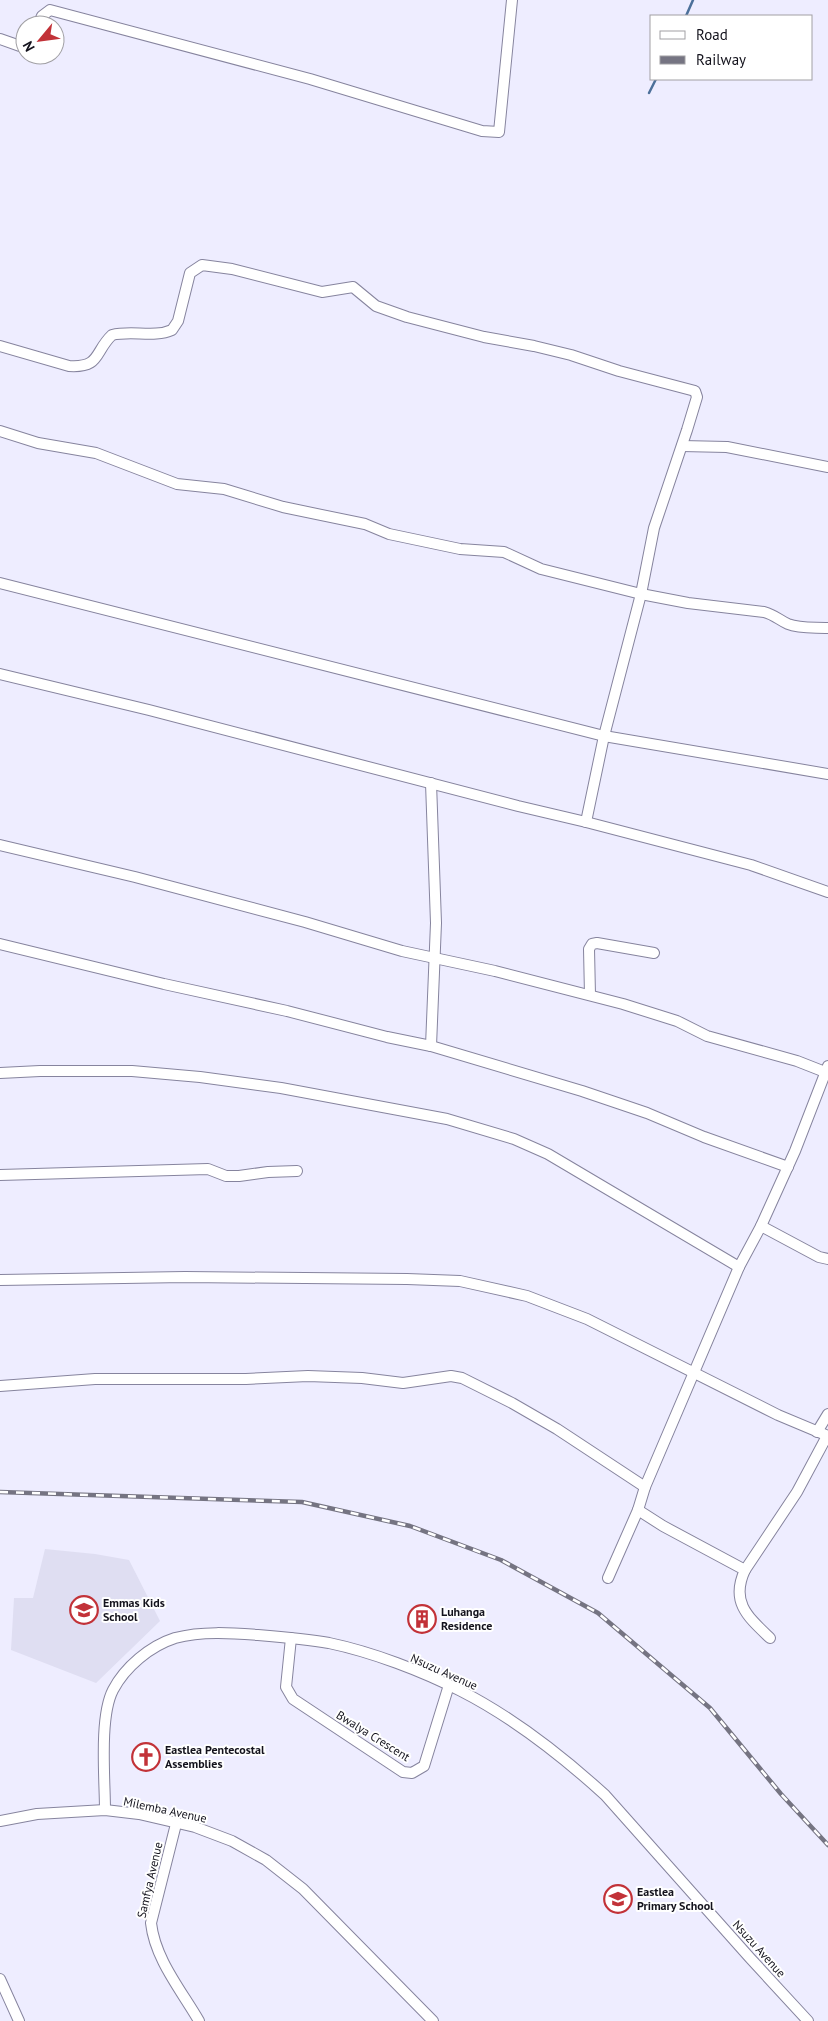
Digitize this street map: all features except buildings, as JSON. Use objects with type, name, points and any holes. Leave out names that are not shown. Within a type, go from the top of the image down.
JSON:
[{"type":"street","points":[[43,15],[50,10],[156,40],[310,79],[482,131],[499,132],[512,0]]},
{"type":"street","points":[[0,39],[15,44]]},
{"type":"street","points":[[0,346],[69,366],[89,364],[94,361],[112,335],[120,333],[159,333],[172,330],[178,321],[190,273],[194,268],[202,265],[232,269],[322,292],[353,287],[376,306],[407,317],[484,337],[571,355],[619,371],[692,389],[697,397],[654,528],[641,594],[604,736],[586,822]]},
{"type":"street","points":[[0,431],[38,443],[96,453],[178,484],[224,488],[283,507],[365,524],[389,534],[424,542],[460,549],[504,552],[541,569],[641,594],[688,603],[764,612],[774,614],[786,624],[828,628]]},
{"type":"street","points":[[682,446],[727,447],[828,467]]},
{"type":"street","points":[[0,583],[604,736],[828,774]]},
{"type":"street","points":[[0,674],[158,712],[752,865],[828,892]]},
{"type":"street","points":[[431,783],[435,896],[435,959],[431,1046]]},
{"type":"street","points":[[0,845],[135,877],[305,922],[402,951],[495,971],[590,995],[677,1021],[707,1036],[826,1069],[825,1085],[761,1226],[739,1267],[608,1578]]},
{"type":"street","points":[[590,995],[589,950],[592,944],[597,943],[654,953]]},
{"type":"street","points":[[0,944],[431,1046],[592,1094],[788,1167]]},
{"type":"street","points":[[0,1073],[132,1071],[200,1076],[281,1088],[447,1119],[514,1138],[548,1154],[739,1267]]},
{"type":"street","points":[[0,1175],[213,1169],[226,1176],[239,1176],[297,1171]]},
{"type":"street","points":[[761,1226],[819,1257],[828,1259]]},
{"type":"street","points":[[0,1280],[185,1277],[460,1281],[527,1296],[587,1320],[778,1415],[824,1435]]},
{"type":"street","points":[[0,1386],[95,1379],[246,1379],[308,1376],[362,1378],[403,1383],[451,1376],[462,1378],[486,1389],[557,1429],[645,1487]]},
{"type":"street","points":[[770,1638],[747,1616],[740,1602],[740,1582],[745,1570],[797,1492],[824,1435],[828,1414]]},
{"type":"street","points":[[638,1510],[663,1526],[745,1570]]},
{"type":"street","name":"Nsuzu Avenue","points":[[105,1810],[107,1710],[111,1693],[119,1679],[143,1655],[176,1638],[210,1633],[291,1638],[330,1644],[371,1656],[449,1685],[523,1728],[557,1753],[605,1795],[808,2021]]},
{"type":"street","name":"Bwalya Crescent","points":[[291,1638],[286,1687],[293,1699],[403,1772],[412,1773],[424,1766],[449,1685]]},
{"type":"street","name":"Milemba Avenue","points":[[0,1821],[37,1814],[105,1810],[139,1814],[195,1827],[232,1841],[266,1860],[299,1886],[433,2021]]},
{"type":"street","name":"Samfya Avenue","points":[[176,1824],[151,1923],[157,1952],[199,2021]]},
{"type":"street","points":[[0,1979],[19,2021]]},
{"type":"shaded area","name":"Emmas Kids School","points":[[45,1549],[95,1554],[129,1560],[160,1621],[96,1683],[11,1650],[14,1598],[33,1598]]},
{"type":"waterway","points":[[686,15],[693,0]]},
{"type":"waterway","points":[[649,93],[656,80]]},
{"type":"railway","points":[[0,1492],[302,1502],[410,1526],[501,1560],[598,1613],[710,1708],[781,1794],[828,1845]]},
{"type":"place","name":"Emmas Kids School","points":[[84,1610]]},
{"type":"place","name":"Luhanga Residence","points":[[422,1619]]},
{"type":"place","name":"Eastlea Pentecostal Assemblies","points":[[146,1757]]},
{"type":"place","name":"Eastlea Primary School","points":[[618,1899]]}]
